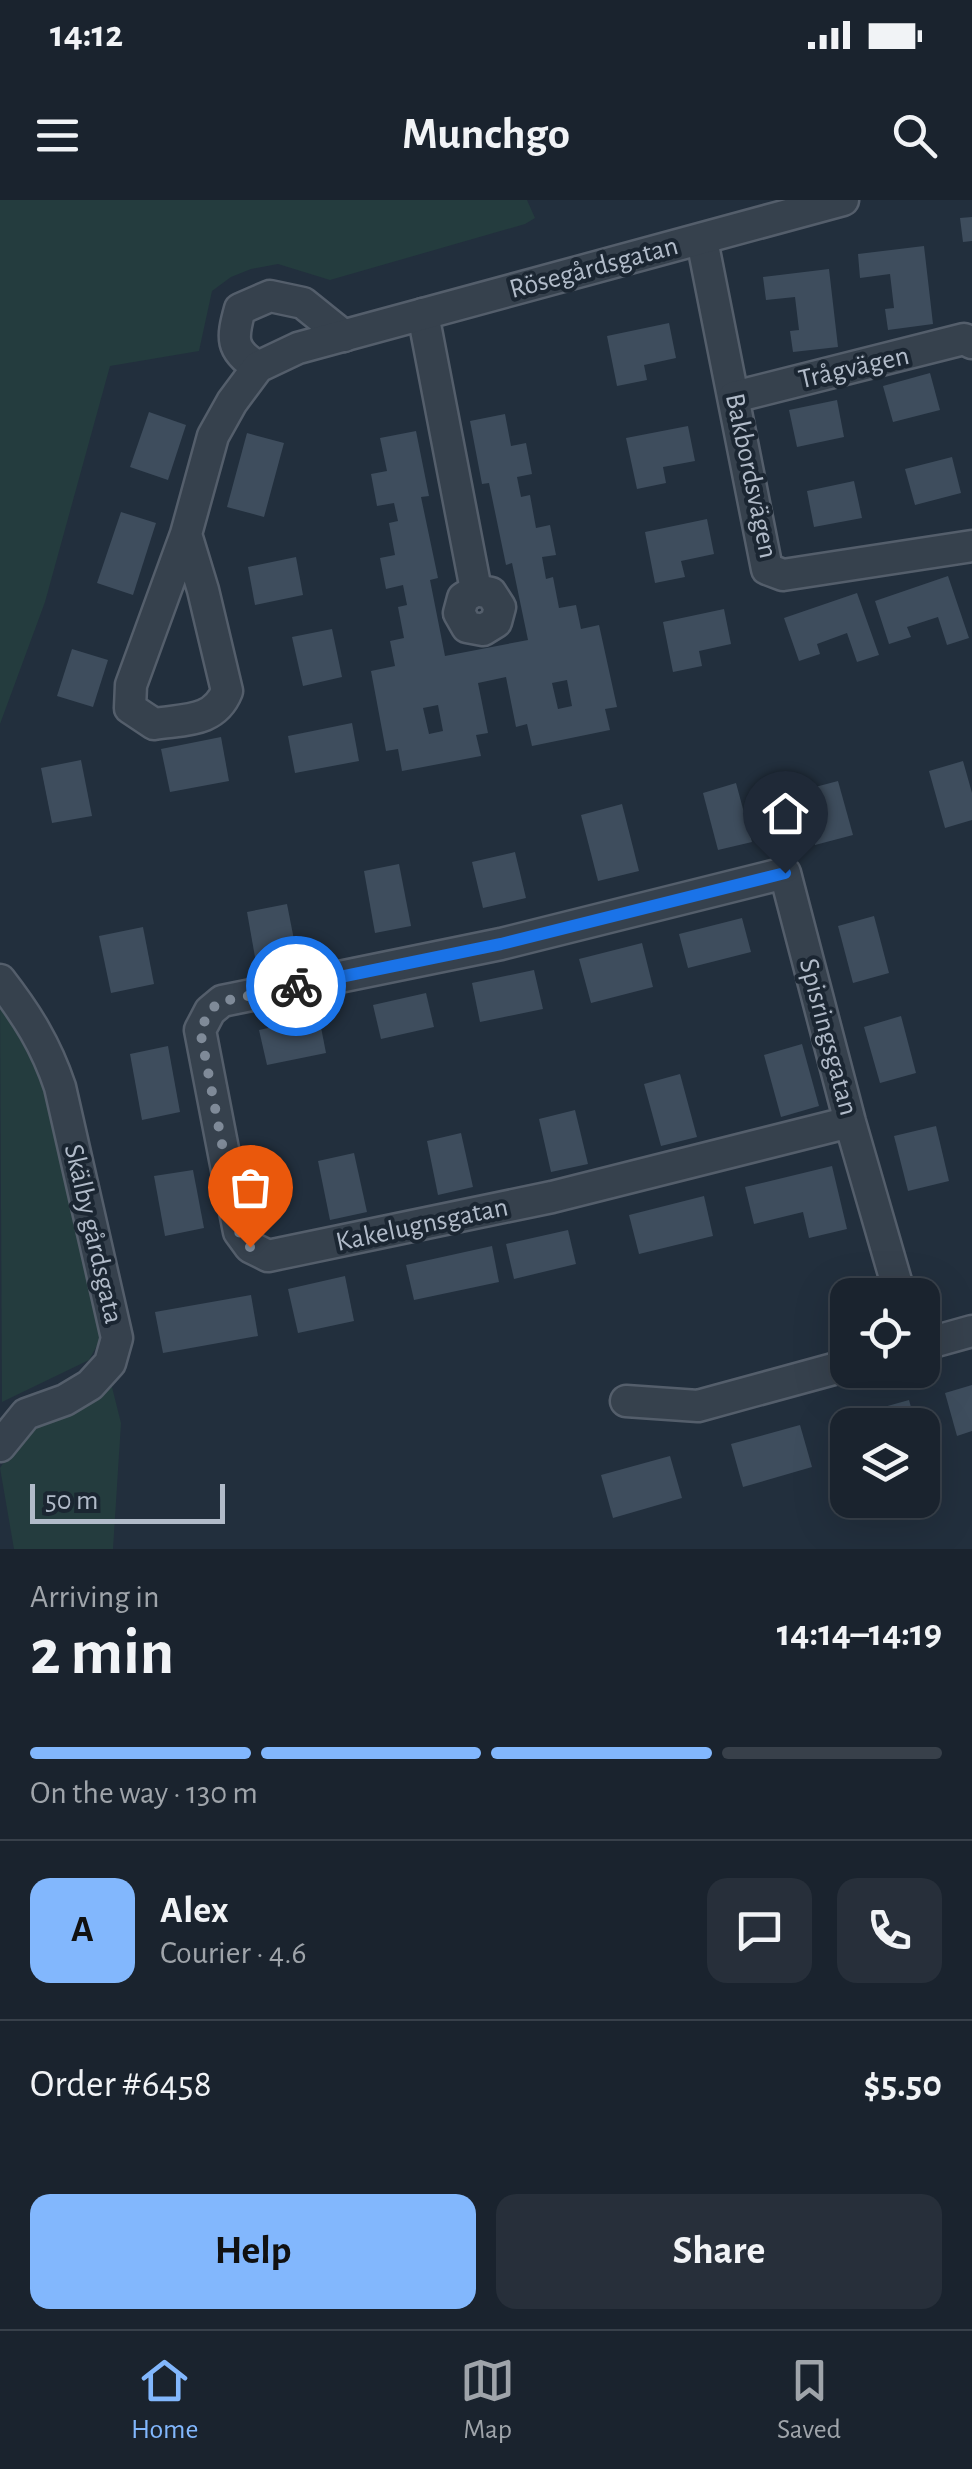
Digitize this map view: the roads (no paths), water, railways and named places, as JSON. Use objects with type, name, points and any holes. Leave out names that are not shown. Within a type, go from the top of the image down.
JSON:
[{"type":"street","name":"Rösegårdsgatan","points":[[186,534],[227,691],[213,714],[154,724],[130,708],[131,685],[186,534],[213,436],[258,368],[298,348],[843,200]]},
{"type":"street","name":"Bakbordsvägen","points":[[702,240],[767,569],[783,575],[972,546]]},
{"type":"street","points":[[258,368],[242,358],[233,336],[240,309],[270,296],[304,303],[344,336]]},
{"type":"street","points":[[423,314],[476,590]]},
{"type":"street","name":"Trågvägen","points":[[734,396],[964,339],[972,343]]},
{"type":"street","name":"Spisringsgatan","points":[[222,1001],[501,944],[785,873],[895,1278]]},
{"type":"street","name":"Skälby gårdsgata","points":[[0,980],[29,1017],[54,1068],[117,1338],[110,1362],[90,1385],[65,1400],[26,1414],[0,1446]]},
{"type":"street","name":"Kakelugnsgatan","points":[[222,1001],[210,1011],[200,1030],[239,1232],[250,1247],[268,1256],[552,1197],[850,1122]]},
{"type":"street","points":[[940,1340],[972,1331]]},
{"type":"street","points":[[626,1401],[698,1406],[830,1371]]}]
